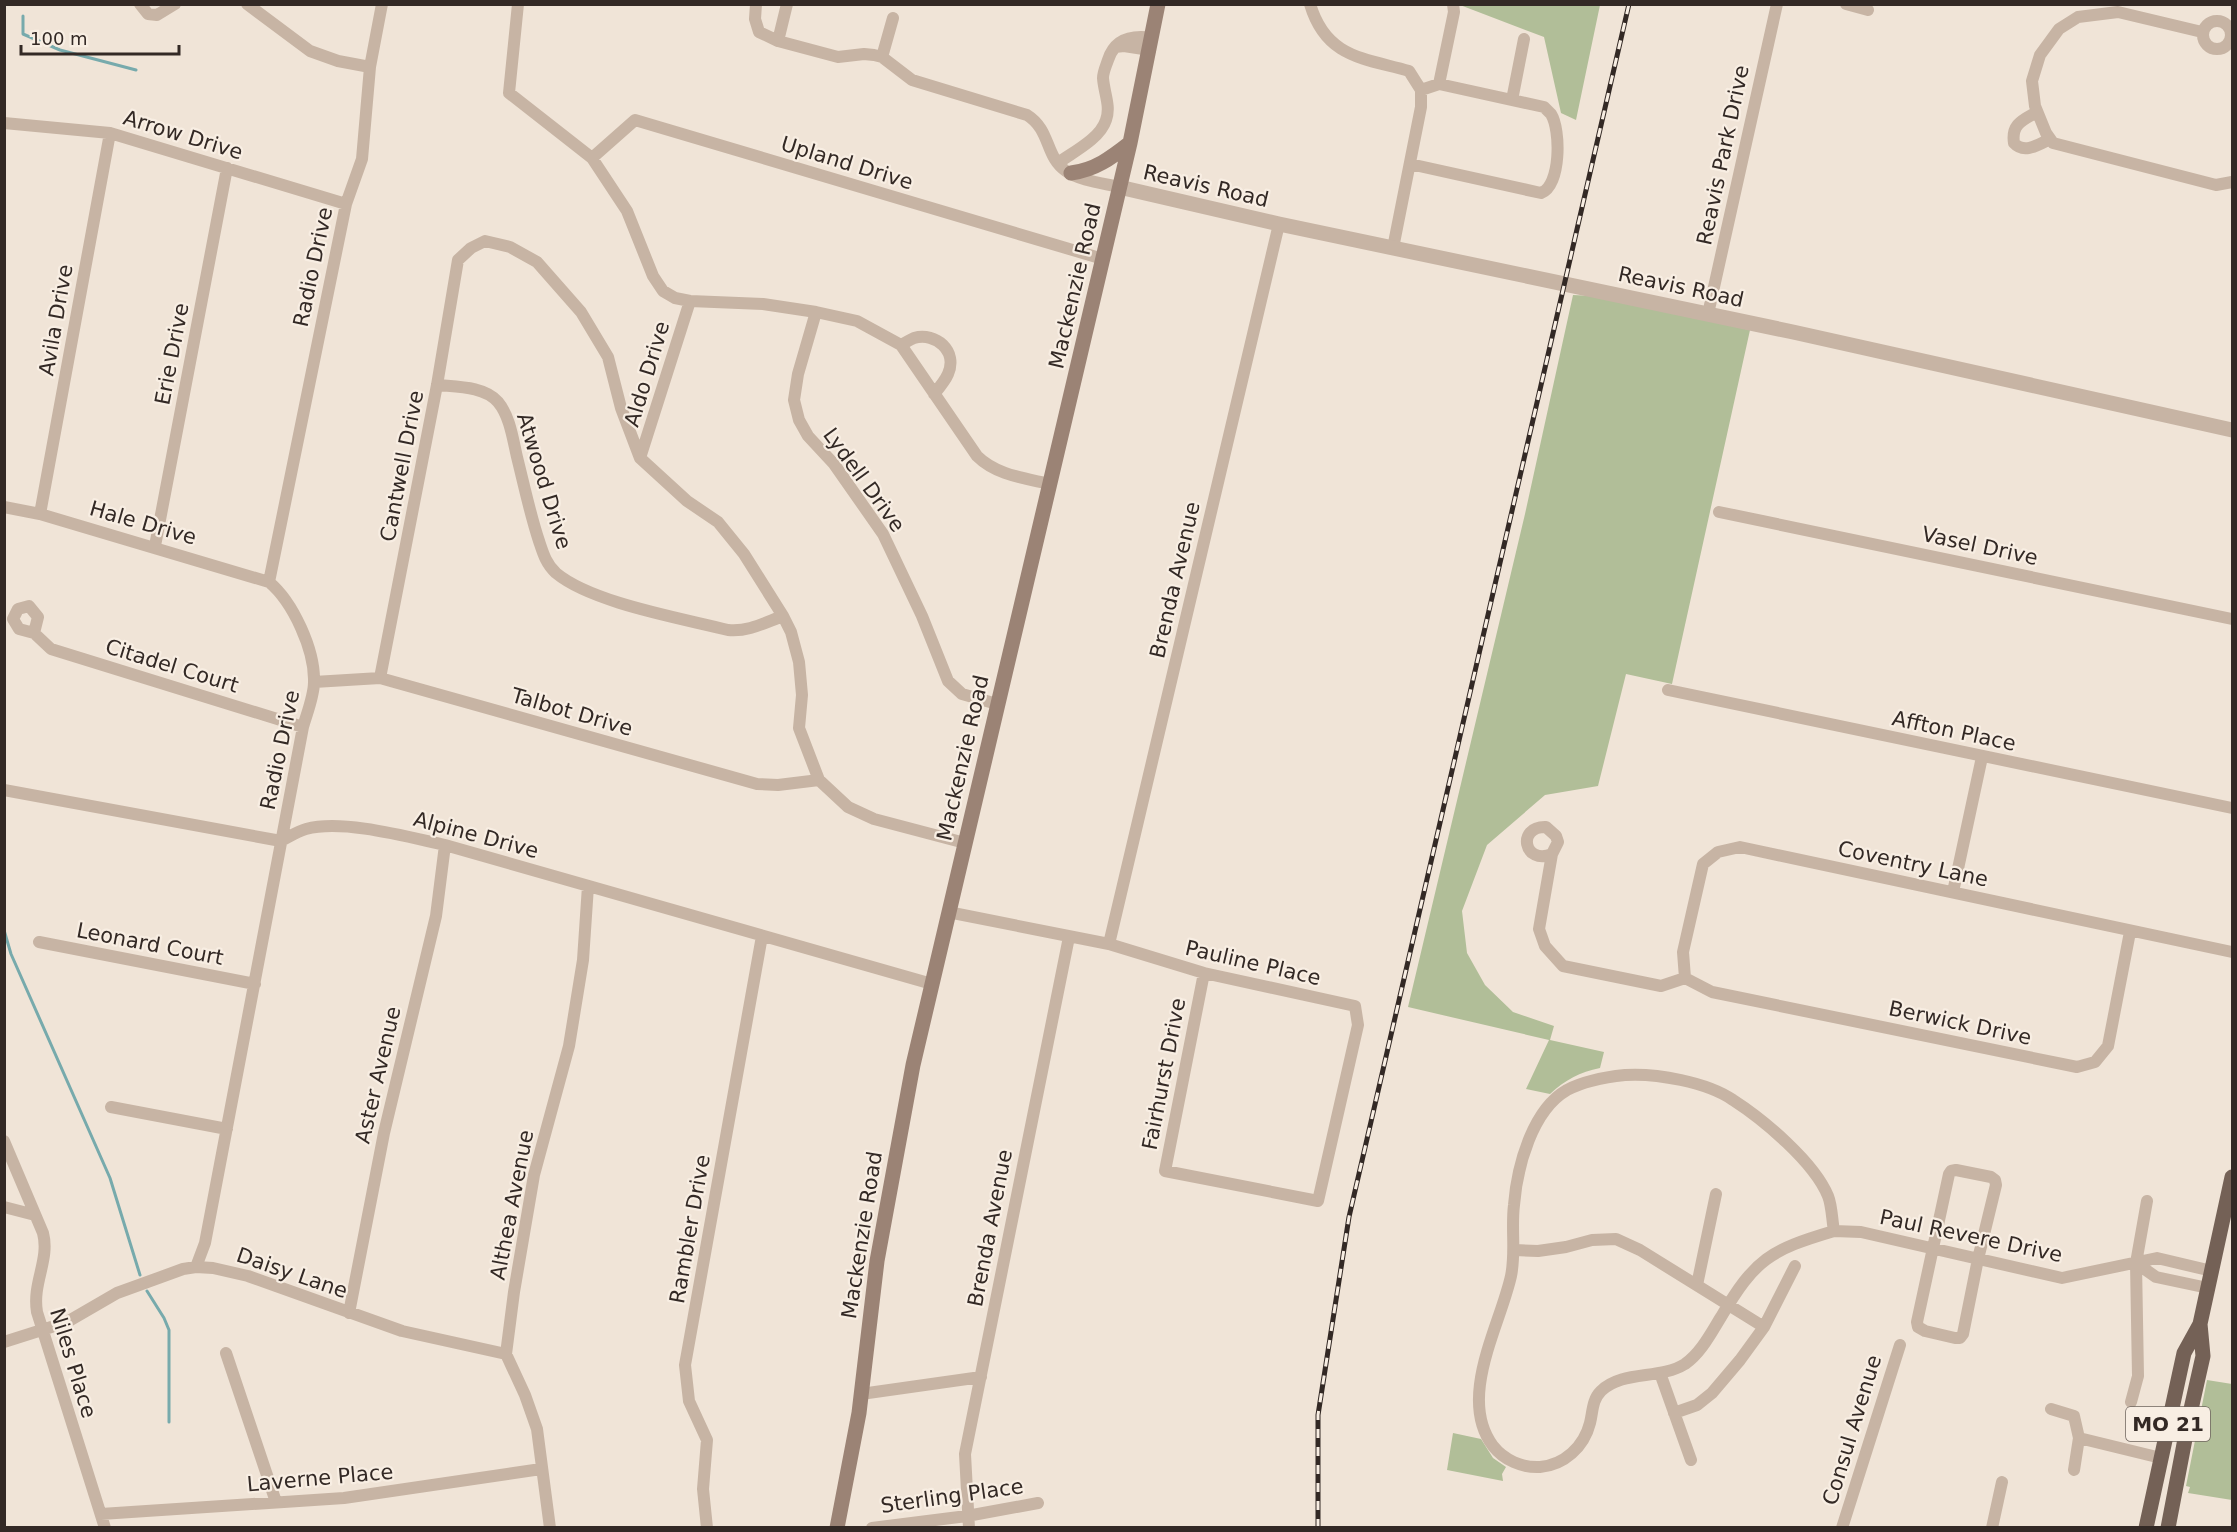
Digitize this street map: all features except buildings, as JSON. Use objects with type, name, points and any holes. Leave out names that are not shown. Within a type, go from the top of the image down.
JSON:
[{"type":"main road","name":"Mackenzie Road","points":[[837,1527],[855,1436],[877,1261],[913,1065],[1130,143],[1158,4]]},
{"type":"main road","points":[[1071,173],[1084,172],[1097,167],[1130,143]]},
{"type":"main road","name":"MO 21","points":[[2146,1527],[2184,1353],[2200,1324],[2232,1177]]},
{"type":"main road","name":"MO 21","points":[[2168,1527],[2203,1356],[2200,1324]]},
{"type":"street","points":[[140,4],[148,14],[157,15],[175,4]]},
{"type":"street","points":[[247,4],[310,51],[338,61],[370,67]]},
{"type":"street","name":"Radio Drive","points":[[196,1267],[205,1244],[303,727],[314,682],[309,652],[295,615],[279,590],[270,582],[346,204],[362,159],[370,67],[382,4]]},
{"type":"street","points":[[518,4],[509,93],[592,158],[627,211],[657,284],[675,298],[690,301],[763,304],[856,321],[901,345],[977,456],[985,464],[1008,474],[1050,484]]},
{"type":"street","points":[[756,4],[755,19],[759,32],[778,41],[838,57],[864,54],[882,57],[912,80],[1027,115],[1041,126],[1058,163],[1071,173],[1119,187]]},
{"type":"street","points":[[778,41],[787,4]]},
{"type":"street","points":[[1310,4],[1318,23],[1331,42],[1354,57],[1409,71],[1421,90],[1421,107],[1393,248]]},
{"type":"street","points":[[1439,84],[1454,12],[1453,4]]},
{"type":"street","name":"Reavis Park Drive","points":[[1708,314],[1777,4]]},
{"type":"street","points":[[1846,4],[1868,10]]},
{"type":"street","points":[[2051,141],[2037,112],[2032,81],[2040,55],[2059,29],[2078,17],[2118,12],[2202,32]]},
{"type":"street","points":[[882,57],[893,18]]},
{"type":"street","points":[[1512,100],[1524,39]]},
{"type":"street","points":[[1058,163],[1104,126],[1108,102],[1103,79],[1114,47],[1151,44]]},
{"type":"street","points":[[1410,164],[1540,193],[1546,191],[1552,184],[1557,154],[1558,139],[1554,123],[1551,113],[1544,107],[1439,84],[1421,90]]},
{"type":"street","points":[[2037,112],[2018,122],[2013,133],[2014,143],[2018,148],[2027,149],[2051,141],[2216,185],[2232,183]]},
{"type":"street","name":"Upland Drive","points":[[592,158],[635,120],[1103,259]]},
{"type":"street","name":"Arrow Drive","points":[[4,123],[110,133],[346,204]]},
{"type":"street","name":"Avila Drive","points":[[40,514],[110,133]]},
{"type":"street","name":"Erie Drive","points":[[155,546],[227,168]]},
{"type":"street","name":"Reavis Road","points":[[1119,187],[1279,224],[1708,314],[2232,430]]},
{"type":"street","name":"Brenda Avenue","points":[[1109,944],[1279,224]]},
{"type":"street","name":"Cantwell Drive","points":[[380,678],[437,386],[458,260],[471,248],[485,241],[510,247],[537,262],[581,312],[608,357],[621,408],[640,458]]},
{"type":"street","name":"Aldo Drive","points":[[640,458],[690,301]]},
{"type":"street","name":"Lydell Drive","points":[[816,312],[798,374],[794,400],[799,420],[808,436],[834,464],[883,534],[922,616],[948,681],[962,694],[997,704]]},
{"type":"street","points":[[901,345],[913,338],[927,337],[939,341],[948,350],[951,362],[949,373],[934,394]]},
{"type":"street","name":"Atwood Drive","points":[[437,386],[472,389],[485,393],[497,401],[510,428],[534,526],[545,559],[555,572],[578,587],[606,599],[728,630],[740,631],[752,628],[783,616]]},
{"type":"street","points":[[640,458],[687,501],[717,522],[744,554],[783,616],[791,632],[799,662],[802,695],[799,728],[819,780],[848,807],[860,813],[874,819],[965,843]]},
{"type":"street","name":"Hale Drive","points":[[4,507],[40,514],[155,546],[270,582]]},
{"type":"street","name":"Vasel Drive","points":[[1719,512],[2232,619]]},
{"type":"street","name":"Citadel Court","points":[[34,633],[51,649],[303,727]]},
{"type":"street","name":"Talbot Drive","points":[[314,682],[380,678],[758,784],[778,785],[819,780]]},
{"type":"street","name":"Affton Place","points":[[1668,690],[2232,808]]},
{"type":"street","points":[[1953,892],[1982,757]]},
{"type":"street","points":[[4,790],[281,841]]},
{"type":"street","name":"Alpine Drive","points":[[281,841],[305,829],[325,826],[384,831],[445,845],[932,984]]},
{"type":"street","name":"Aster Avenue","points":[[349,1313],[384,1133],[436,916],[445,845]]},
{"type":"street","name":"Coventry Lane","points":[[1685,978],[1683,952],[1703,864],[1718,852],[1740,848],[2232,952]]},
{"type":"street","points":[[1552,854],[1539,928],[1545,946],[1563,966],[1660,986],[1685,978]]},
{"type":"street","name":"Althea Avenue","points":[[506,1354],[534,1176],[571,1035],[584,960],[588,886]]},
{"type":"street","name":"Pauline Place","points":[[948,912],[1109,944],[1204,973],[1355,1006],[1358,1025],[1318,1201]]},
{"type":"street","name":"Berwick Drive","points":[[1685,978],[1712,992],[2077,1067],[2094,1062],[2108,1046],[2130,932]]},
{"type":"street","name":"Rambler Drive","points":[[707,1527],[703,1489],[707,1440],[689,1401],[685,1365],[762,936]]},
{"type":"street","name":"Brenda Avenue","points":[[968,1522],[965,1454],[1069,937]]},
{"type":"street","name":"Leonard Court","points":[[39,942],[255,984]]},
{"type":"street","name":"Fairhurst Drive","points":[[1204,973],[1165,1171],[1318,1201]]},
{"type":"street","name":"Paul Revere Drive","points":[[1834,1231],[1828,1197],[1805,1160],[1758,1118],[1731,1098],[1705,1086],[1634,1075],[1592,1081],[1566,1091],[1535,1125],[1520,1168],[1513,1206],[1515,1250],[1511,1276],[1488,1346],[1479,1405],[1481,1423],[1488,1439],[1498,1452],[1509,1460],[1528,1467],[1543,1467],[1565,1460],[1585,1439],[1594,1401],[1598,1394],[1611,1383],[1660,1373],[1684,1364],[1698,1351],[1744,1280],[1755,1268],[1769,1256],[1796,1242],[1834,1231],[1861,1232],[1934,1247],[2062,1278],[2157,1258],[2212,1271]]},
{"type":"street","points":[[111,1107],[227,1130]]},
{"type":"street","name":"Niles Place","points":[[4,1142],[46,1244],[34,1298],[41,1331],[105,1527]]},
{"type":"street","points":[[1951,1171],[1991,1177],[1995,1180],[1996,1185],[1963,1334],[1960,1338],[1925,1331],[1918,1327],[1917,1322],[1934,1247],[1951,1171]]},
{"type":"street","points":[[1697,1285],[1716,1194]]},
{"type":"street","points":[[2131,1402],[2138,1376],[2136,1263],[2146,1201]]},
{"type":"street","points":[[4,1207],[35,1215]]},
{"type":"street","points":[[1515,1250],[1538,1251],[1592,1240],[1616,1239],[1640,1250],[1764,1327]]},
{"type":"street","points":[[2136,1263],[2156,1277],[2208,1288]]},
{"type":"street","points":[[1674,1413],[1697,1405],[1712,1393],[1764,1327],[1795,1266]]},
{"type":"street","name":"Daisy Lane","points":[[4,1342],[67,1322],[117,1293],[183,1269],[196,1267],[213,1268],[248,1276],[402,1331],[506,1354]]},
{"type":"street","name":"Consul Avenue","points":[[1842,1527],[1900,1345]]},
{"type":"street","points":[[226,1353],[276,1502]]},
{"type":"street","points":[[506,1354],[525,1395],[537,1429],[550,1527]]},
{"type":"street","points":[[1660,1373],[1691,1460]]},
{"type":"street","points":[[861,1394],[981,1377]]},
{"type":"street","points":[[2051,1409],[2074,1416],[2079,1438],[2074,1470]]},
{"type":"street","points":[[2079,1438],[2161,1458]]},
{"type":"street","name":"Laverne Place","points":[[101,1514],[365,1496],[542,1469]]},
{"type":"street","points":[[1992,1527],[2002,1482]]},
{"type":"street","name":"Sterling Place","points":[[872,1527],[968,1522],[1038,1503]]},
{"type":"green space","points":[[1460,5],[1600,5],[1576,120],[1561,113],[1544,37]]},
{"type":"green space","points":[[1573,295],[1593,296],[1750,330],[1672,684],[1626,674],[1598,786],[1545,795],[1487,845],[1462,911],[1467,953],[1485,985],[1513,1012],[1554,1026],[1550,1040],[1604,1052],[1600,1068],[1573,1077],[1550,1094],[1526,1089],[1549,1040],[1408,1007],[1525,514]]},
{"type":"green space","points":[[2207,1380],[2232,1384],[2232,1500],[2188,1493],[2190,1487],[2186,1486]]},
{"type":"green space","points":[[1453,1433],[1481,1439],[1493,1458],[1506,1467],[1502,1474],[1503,1481],[1447,1470]]},
{"type":"waterway","points":[[23,16],[23,34],[60,50],[136,70]]},
{"type":"waterway","points":[[4,930],[11,954],[110,1178],[140,1275]]},
{"type":"waterway","points":[[147,1291],[169,1330],[169,1422]]},
{"type":"railway","points":[[1318,1528],[1318,1415],[1349,1217],[1629,4]]}]
